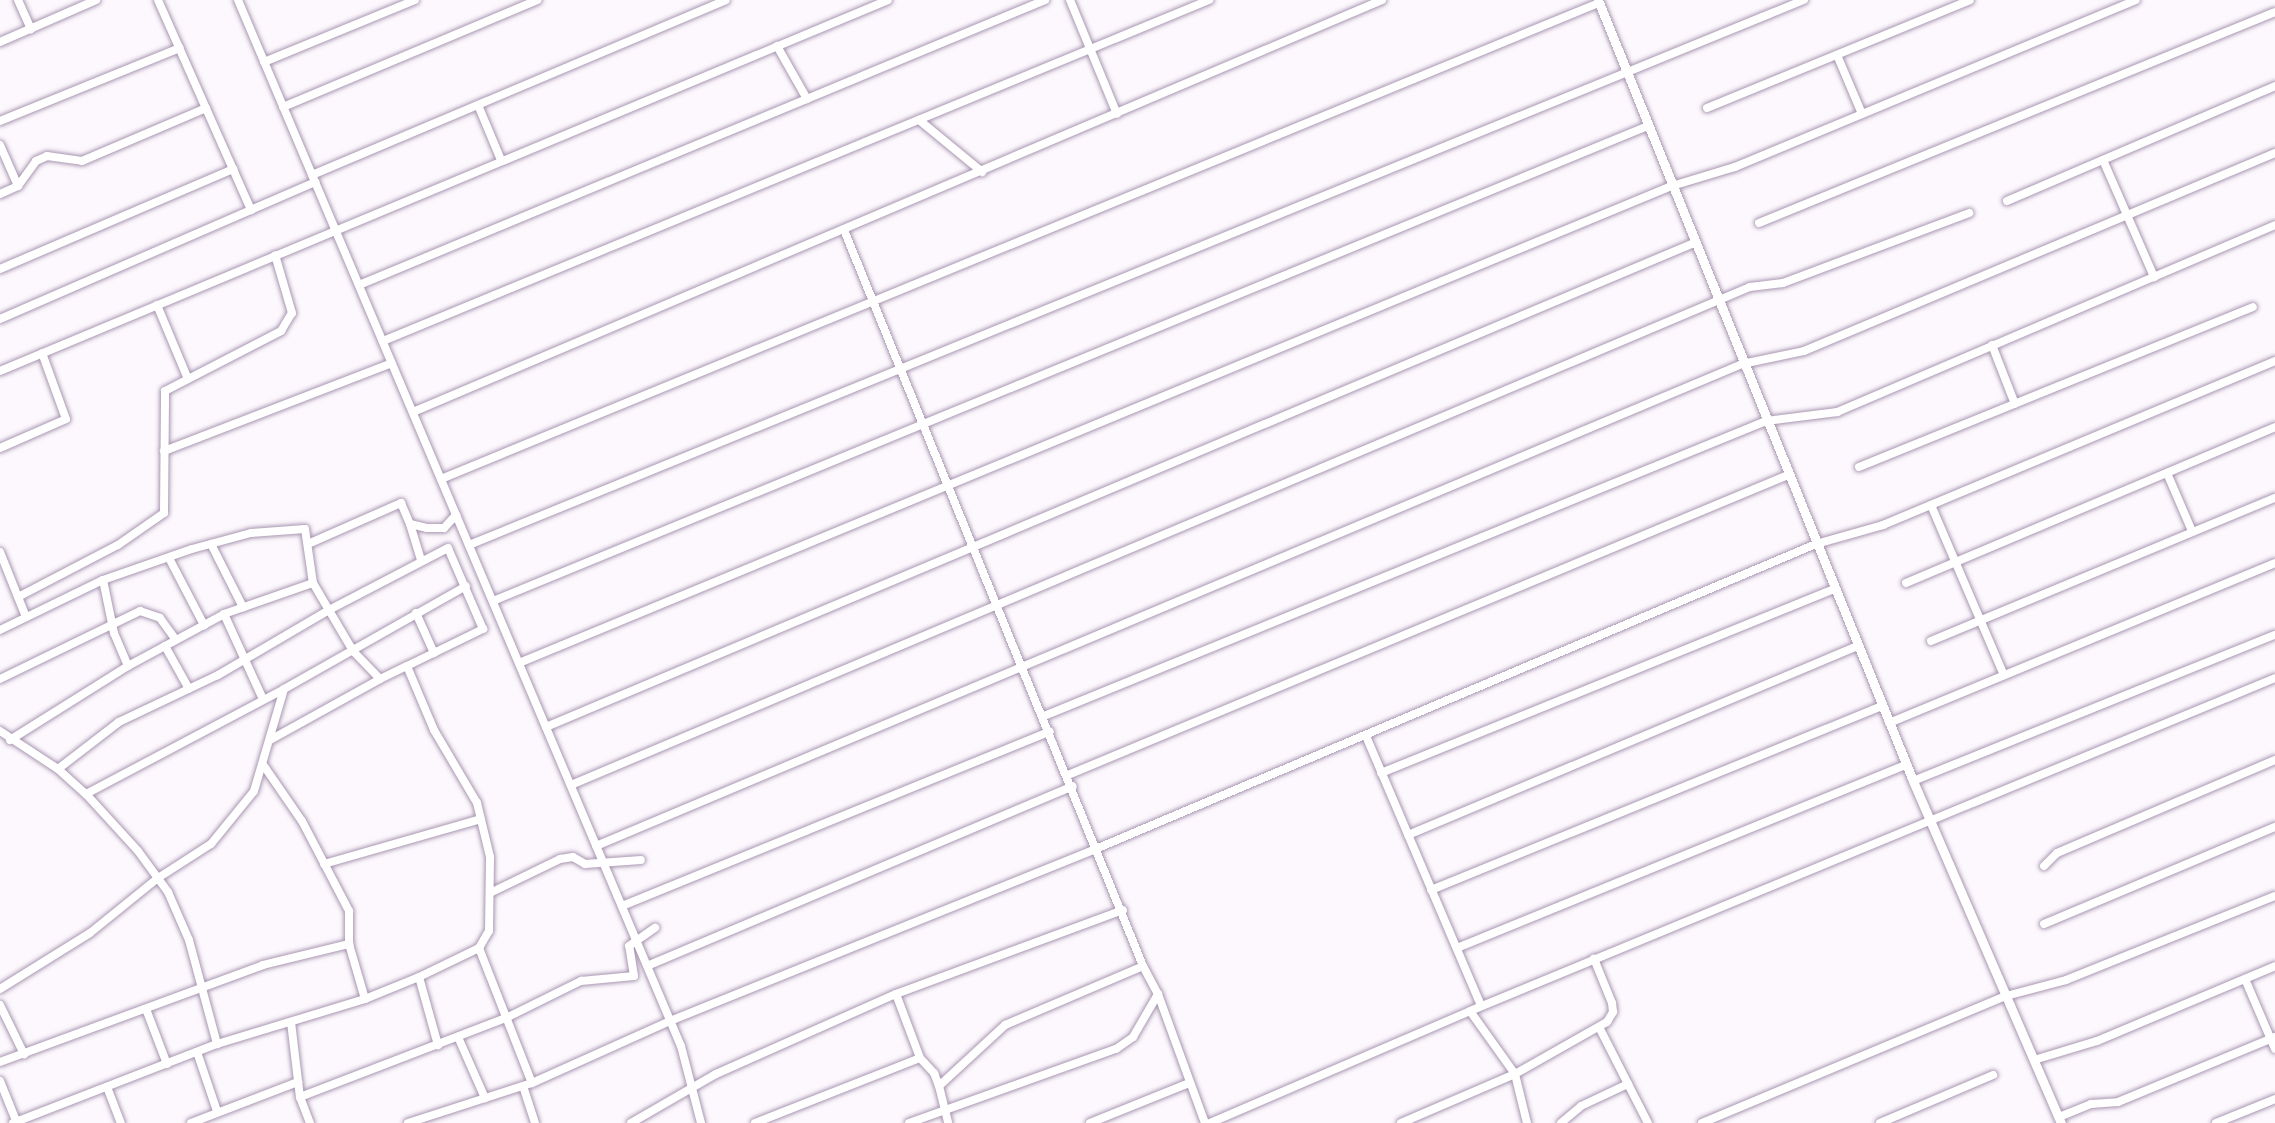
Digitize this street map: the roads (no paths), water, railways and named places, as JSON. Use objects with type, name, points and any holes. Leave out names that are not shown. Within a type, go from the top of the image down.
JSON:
[{"type":"street","points":[[18,0],[31,29]]},
{"type":"street","points":[[0,42],[96,0]]},
{"type":"street","points":[[158,0],[251,210]]},
{"type":"street","points":[[264,62],[415,0]]},
{"type":"street","points":[[284,107],[537,0]]},
{"type":"street","points":[[0,319],[251,210],[314,178],[478,105],[726,0]]},
{"type":"street","points":[[0,371],[335,229],[888,0]]},
{"type":"street","points":[[359,285],[1045,0]]},
{"type":"street","points":[[1070,0],[1117,114]]},
{"type":"street","points":[[383,341],[1209,0]]},
{"type":"street","points":[[413,412],[1382,0]]},
{"type":"street","points":[[469,545],[1804,0]]},
{"type":"street","points":[[1707,108],[1971,0]]},
{"type":"street","points":[[519,663],[1672,186],[1724,171],[2136,0]]},
{"type":"street","points":[[242,1],[264,62],[687,1061],[689,1088],[700,1123]]},
{"type":"street","points":[[441,479],[1598,1],[1742,364],[1906,765],[2060,1120],[2091,1104],[2118,1102],[2273,1038]]},
{"type":"street","points":[[1759,223],[2275,12]]},
{"type":"street","points":[[777,46],[807,99]]},
{"type":"street","points":[[0,122],[180,48]]},
{"type":"street","points":[[1836,55],[1862,114]]},
{"type":"street","points":[[2007,201],[2275,86]]},
{"type":"street","points":[[478,105],[501,160]]},
{"type":"street","points":[[0,194],[18,186],[36,161],[47,156],[82,161],[206,108]]},
{"type":"street","points":[[919,120],[982,172]]},
{"type":"street","points":[[493,601],[1648,126]]},
{"type":"street","points":[[0,145],[18,186]]},
{"type":"street","points":[[596,846],[1742,364],[1804,351],[2275,153]]},
{"type":"street","points":[[2103,160],[2154,277]]},
{"type":"street","points":[[0,269],[233,169]]},
{"type":"street","points":[[571,785],[1718,303],[1750,287],[1783,283],[1969,213]]},
{"type":"street","points":[[1044,716],[1766,421],[1837,412],[2275,225]]},
{"type":"street","points":[[844,230],[1073,786],[1143,966],[1158,994],[1205,1123]]},
{"type":"street","points":[[546,727],[1694,243]]},
{"type":"street","points":[[18,597],[118,545],[164,513],[165,390],[281,332],[292,313],[275,255]]},
{"type":"street","points":[[157,304],[188,379]]},
{"type":"street","points":[[1859,467],[2253,307]]},
{"type":"street","points":[[1992,345],[2015,404]]},
{"type":"street","points":[[0,448],[66,419],[42,353]]},
{"type":"street","points":[[408,1123],[532,1083],[670,1020],[1098,848],[1816,544],[1850,537],[1931,505],[2275,361]]},
{"type":"street","points":[[164,452],[392,363]]},
{"type":"street","points":[[1906,583],[2275,427]]},
{"type":"street","points":[[2167,473],[2192,531]]},
{"type":"street","points":[[1068,775],[1788,475]]},
{"type":"street","points":[[1931,641],[2275,498]]},
{"type":"street","points":[[308,544],[401,503],[421,560]]},
{"type":"street","points":[[1931,505],[2004,675]]},
{"type":"street","points":[[410,524],[444,528],[456,515]]},
{"type":"street","points":[[0,630],[103,580],[211,544],[251,533],[305,530],[313,583],[353,651],[380,679]]},
{"type":"street","points":[[211,544],[243,607]]},
{"type":"street","points":[[58,769],[119,722],[246,659],[329,610],[421,560],[448,548],[483,629],[380,679],[270,740]]},
{"type":"street","points":[[0,552],[26,617]]},
{"type":"street","points":[[169,558],[204,625]]},
{"type":"street","points":[[1889,723],[2275,563]]},
{"type":"street","points":[[103,580],[112,622],[128,666]]},
{"type":"street","points":[[10,740],[128,666],[224,614],[313,583]]},
{"type":"street","points":[[86,794],[284,689],[466,586]]},
{"type":"street","points":[[1382,773],[1834,588]]},
{"type":"street","points":[[0,679],[112,622],[140,611],[149,612],[163,621],[177,640]]},
{"type":"street","points":[[416,613],[434,653]]},
{"type":"street","points":[[224,614],[264,699]]},
{"type":"street","points":[[1913,781],[2275,635]]},
{"type":"street","points":[[165,646],[189,689]]},
{"type":"street","points":[[1408,835],[1857,646]]},
{"type":"street","points":[[0,1081],[15,1123],[216,1044],[365,999],[419,977],[479,948],[489,931],[492,892],[490,857],[481,819],[474,797],[434,730],[407,666]]},
{"type":"street","points":[[1210,1123],[1593,959],[2275,678]]},
{"type":"street","points":[[0,989],[90,933],[158,878],[211,844],[255,791],[264,766],[284,689]]},
{"type":"street","points":[[1431,890],[1882,706]]},
{"type":"street","points":[[0,731],[10,740],[58,769],[86,794],[158,878],[180,916],[204,987],[216,1044]]},
{"type":"street","points":[[622,906],[1050,731]]},
{"type":"street","points":[[1366,736],[1481,1006]]},
{"type":"street","points":[[2044,866],[2056,853],[2275,760]]},
{"type":"street","points":[[1457,948],[1906,765]]},
{"type":"street","points":[[264,766],[324,864],[349,911],[349,944],[365,999]]},
{"type":"street","points":[[647,966],[1073,786]]},
{"type":"street","points":[[324,864],[481,819]]},
{"type":"street","points":[[2044,924],[2275,827]]},
{"type":"street","points":[[492,892],[560,859],[573,857],[585,864],[641,860]]},
{"type":"street","points":[[1702,1123],[2006,996],[2066,980],[2275,896]]},
{"type":"street","points":[[631,1123],[689,1088],[896,994],[1123,910]]},
{"type":"street","points":[[300,1097],[506,1018],[581,981],[634,976],[629,946],[655,928]]},
{"type":"street","points":[[0,1062],[263,964],[349,944]]},
{"type":"street","points":[[479,948],[532,1083]]},
{"type":"street","points":[[1401,1123],[1515,1074],[1599,1026],[1612,1012],[1593,959]]},
{"type":"street","points":[[939,1086],[1005,1025],[1143,966]]},
{"type":"street","points":[[2034,1060],[2097,1041],[2275,966]]},
{"type":"street","points":[[419,977],[438,1045]]},
{"type":"street","points":[[2246,979],[2273,1038],[2275,1049]]},
{"type":"street","points":[[896,994],[920,1058],[934,1073],[948,1123]]},
{"type":"street","points":[[909,1123],[944,1108],[1125,1044],[1158,994]]},
{"type":"street","points":[[0,1005],[24,1054]]},
{"type":"street","points":[[146,1009],[167,1064]]},
{"type":"street","points":[[1470,1011],[1515,1074],[1527,1123]]},
{"type":"street","points":[[291,1022],[300,1097],[310,1123]]},
{"type":"street","points":[[1599,1026],[1648,1123]]},
{"type":"street","points":[[458,1037],[485,1098]]},
{"type":"street","points":[[197,1052],[217,1112]]},
{"type":"street","points":[[755,1123],[920,1058]]},
{"type":"street","points":[[1880,1123],[1993,1075]]},
{"type":"street","points":[[191,1123],[298,1082]]},
{"type":"street","points":[[1090,1123],[1189,1083]]},
{"type":"street","points":[[1561,1123],[1581,1106],[1628,1084]]},
{"type":"street","points":[[523,1086],[534,1123]]},
{"type":"street","points":[[107,1087],[121,1123]]},
{"type":"street","points":[[2216,1123],[2275,1099]]}]
